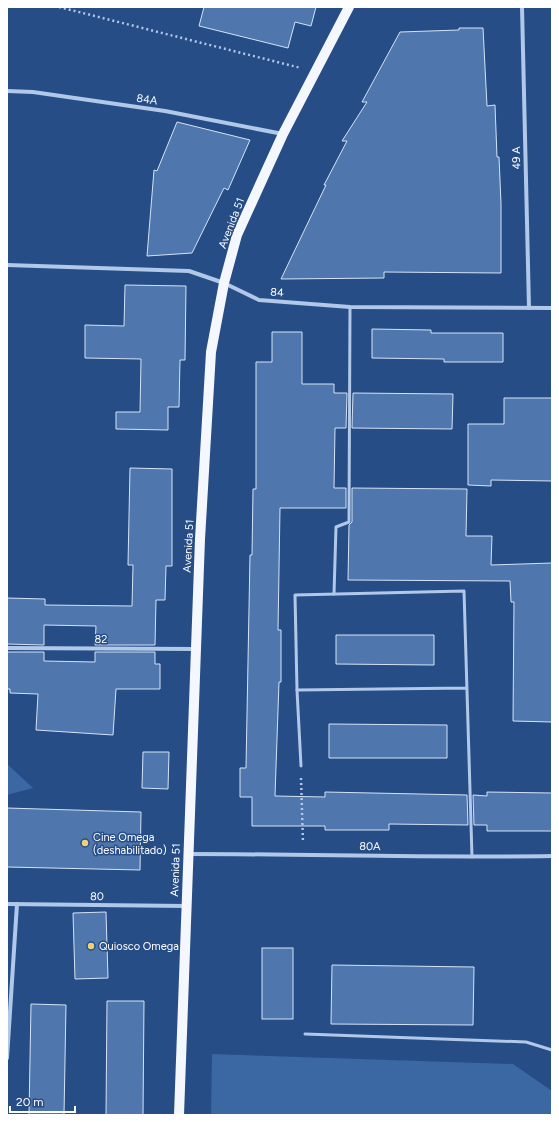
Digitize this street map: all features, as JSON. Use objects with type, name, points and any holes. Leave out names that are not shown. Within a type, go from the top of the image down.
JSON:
[{"type":"main road","name":"Avenida 51","points":[[178,1115],[196,649],[211,352],[224,283],[237,235],[283,134],[350,7]]},
{"type":"street","name":"49 A","points":[[522,7],[529,308]]},
{"type":"street","name":"84A","points":[[7,91],[33,92],[165,111],[283,134]]},
{"type":"street","name":"84","points":[[7,265],[189,271],[224,283],[259,300],[350,307],[552,308]]},
{"type":"street","name":"82","points":[[7,648],[196,649]]},
{"type":"street","name":"80A","points":[[188,854],[303,854],[472,857],[552,856]]},
{"type":"street","name":"80","points":[[7,904],[186,906]]},
{"type":"street","points":[[7,1058],[16,904]]},
{"type":"lane","points":[[334,594],[336,526],[348,522],[350,307]]},
{"type":"lane","points":[[301,766],[297,690],[295,595],[464,591],[472,857]]},
{"type":"lane","points":[[297,690],[467,688]]},
{"type":"lane","points":[[305,1034],[526,1042],[552,1050]]},
{"type":"path","points":[[59,7],[315,71]]},
{"type":"path","points":[[301,766],[303,854]]},
{"type":"shaded area","points":[[7,764],[33,788],[7,795]]},
{"type":"shaded area","points":[[212,1054],[513,1064],[552,1091],[552,1115],[211,1115]]},
{"type":"building","points":[[204,7],[316,7],[311,26],[295,22],[288,48],[199,26]]},
{"type":"building","points":[[459,28],[483,28],[487,106],[495,105],[497,157],[499,157],[501,273],[384,272],[384,278],[281,279],[326,185],[324,185],[347,141],[342,141],[367,102],[362,102],[400,32],[459,30]]},
{"type":"building","points":[[177,122],[250,140],[228,190],[224,188],[192,253],[147,256],[154,170],[157,171]]},
{"type":"building","points":[[125,285],[186,286],[185,360],[180,360],[179,407],[168,407],[168,430],[116,429],[116,412],[140,412],[141,359],[85,358],[85,325],[124,326]]},
{"type":"building","points":[[372,329],[431,330],[431,333],[503,333],[503,362],[444,362],[444,359],[372,358]]},
{"type":"building","points":[[272,332],[302,332],[302,384],[334,384],[334,393],[347,393],[346,428],[335,428],[334,488],[346,488],[346,508],[280,508],[278,630],[281,630],[281,682],[279,682],[275,796],[325,797],[325,792],[467,795],[468,825],[389,824],[389,830],[325,830],[325,826],[252,826],[252,797],[240,797],[240,768],[246,768],[250,555],[252,555],[253,489],[256,489],[256,362],[272,362]]},
{"type":"building","points":[[353,393],[453,394],[452,429],[352,428]]},
{"type":"building","points":[[504,398],[552,398],[552,481],[491,480],[491,486],[468,485],[468,424],[504,424]]},
{"type":"building","points":[[130,468],[172,469],[172,566],[166,566],[165,600],[156,600],[155,645],[95,645],[96,626],[44,625],[44,645],[7,644],[7,598],[45,599],[45,605],[132,606],[133,565],[128,565]]},
{"type":"building","points":[[352,488],[467,489],[466,536],[492,536],[491,565],[552,563],[552,722],[513,721],[514,602],[511,602],[510,581],[348,580],[349,525],[352,522]]},
{"type":"building","points":[[336,635],[434,635],[434,665],[336,664]]},
{"type":"building","points":[[7,652],[44,652],[44,661],[95,662],[95,652],[155,652],[155,664],[160,664],[160,689],[116,689],[113,735],[36,730],[38,694],[10,693],[10,689],[7,689]]},
{"type":"building","points":[[329,724],[447,725],[447,758],[329,758]]},
{"type":"building","points":[[143,752],[169,752],[168,789],[142,788]]},
{"type":"building","points":[[487,792],[552,793],[552,831],[487,831],[487,825],[474,825],[473,795],[487,796]]},
{"type":"building","points":[[7,808],[141,812],[140,870],[7,867]]},
{"type":"building","points":[[106,912],[108,978],[75,979],[73,913]]},
{"type":"building","points":[[262,948],[293,948],[293,1019],[262,1019]]},
{"type":"building","points":[[332,965],[474,967],[473,1025],[331,1024]]},
{"type":"building","points":[[107,1001],[144,1001],[143,1115],[106,1115]]},
{"type":"building","points":[[31,1004],[66,1005],[64,1115],[29,1115]]},
{"type":"place","name":"Cine Omega (deshabilitado)","points":[[85,843]]},
{"type":"place","name":"Quiosco Omega","points":[[91,946]]}]
